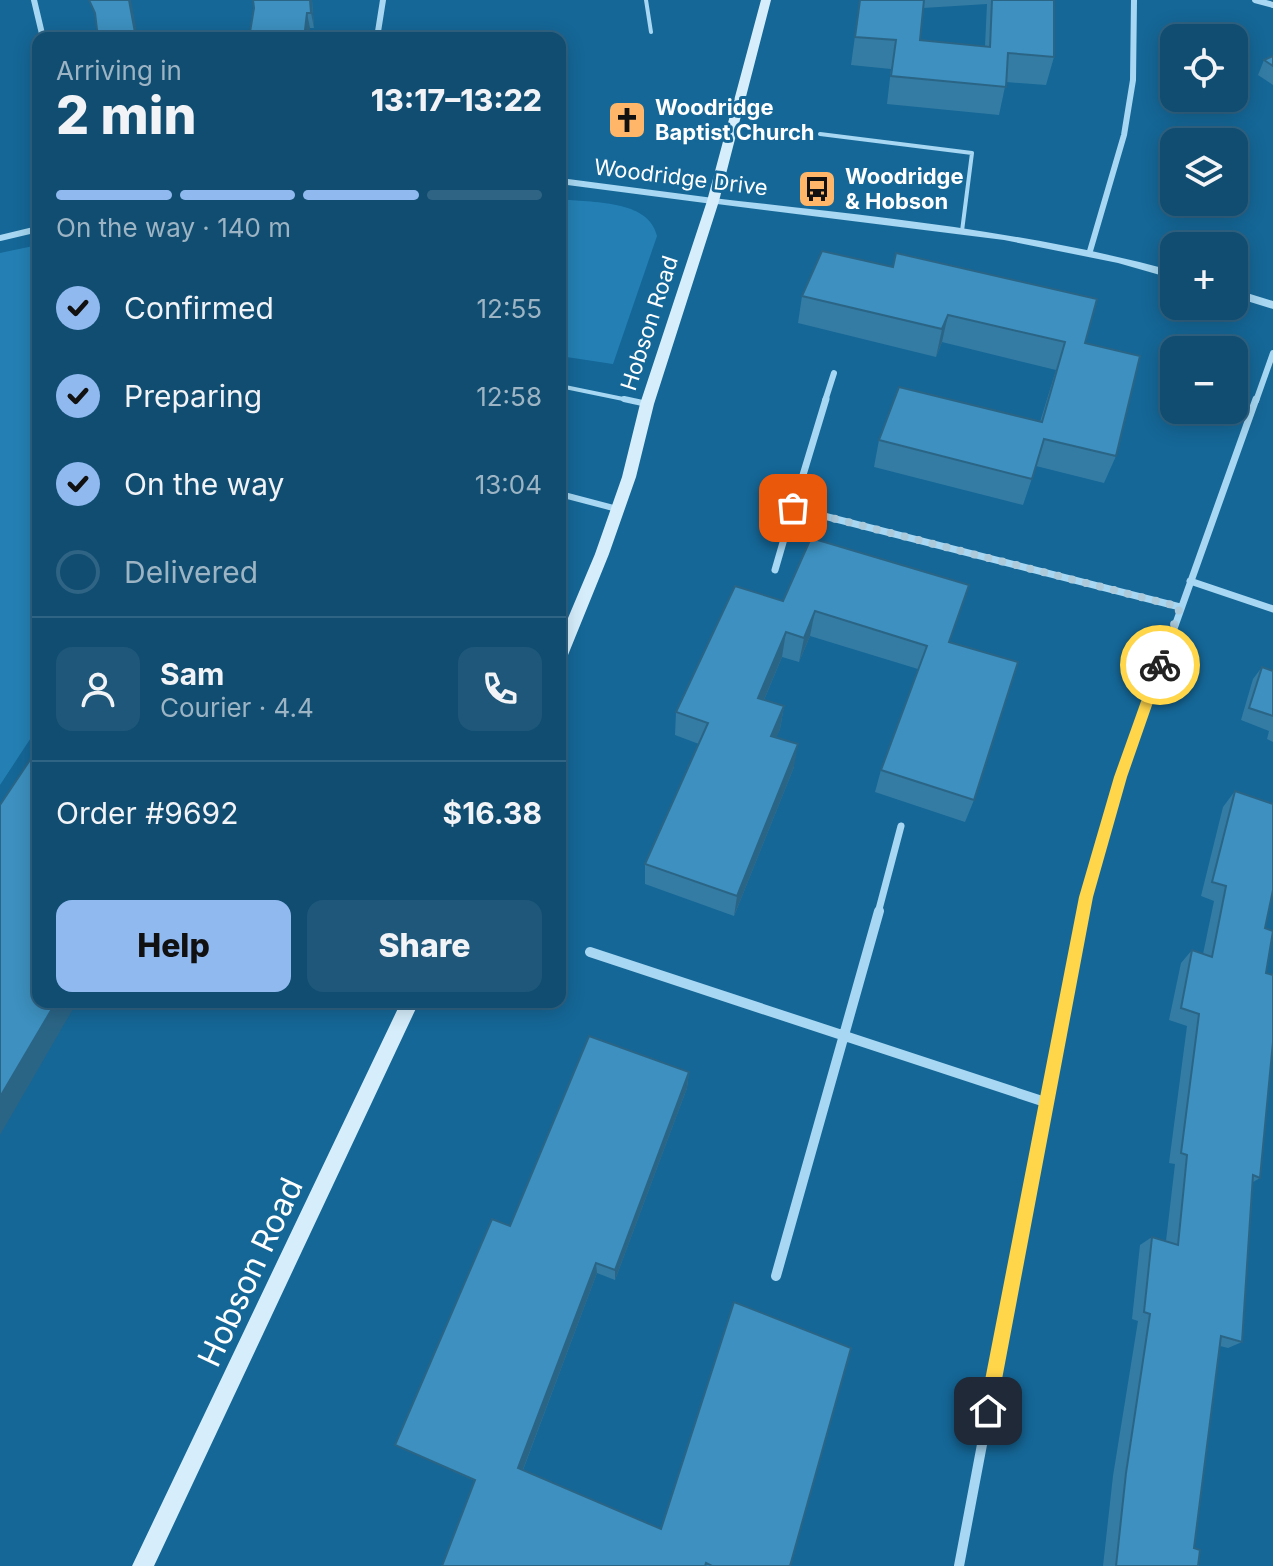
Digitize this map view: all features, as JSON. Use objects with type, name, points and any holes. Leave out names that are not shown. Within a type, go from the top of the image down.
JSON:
[{"type":"main road","name":"Hobson Road","points":[[566,641],[602,554],[629,477],[647,404],[713,201],[766,0]]},
{"type":"main road","name":"Hobson Road","points":[[143,1566],[407,1008]]},
{"type":"street","points":[[34,0],[42,32]]},
{"type":"street","points":[[378,32],[383,0]]},
{"type":"street","points":[[1090,251],[1124,135],[1133,80],[1134,0]]},
{"type":"street","points":[[1255,0],[1273,5]]},
{"type":"street","name":"Woodridge Drive","points":[[566,182],[962,231],[1090,251],[1160,271]]},
{"type":"street","points":[[0,238],[32,230]]},
{"type":"street","points":[[1248,297],[1273,305]]},
{"type":"street","points":[[959,1566],[1086,897],[1102,837],[1180,607],[1273,353]]},
{"type":"street","points":[[775,570],[834,373]]},
{"type":"street","points":[[793,508],[1180,607]]},
{"type":"street","points":[[1190,581],[1273,609]]},
{"type":"street","points":[[776,1276],[846,1036],[901,826]]},
{"type":"street","points":[[590,952],[1045,1102]]},
{"type":"lane","points":[[646,0],[651,32]]},
{"type":"lane","points":[[820,134],[972,153],[962,231]]},
{"type":"lane","points":[[566,387],[647,404]]},
{"type":"lane","points":[[566,496],[617,509]]},
{"type":"shaded area","points":[[566,200],[631,209],[652,224],[657,236],[613,364],[566,357]]},
{"type":"shaded area","points":[[32,246],[32,736],[0,785],[0,253]]},
{"type":"building","points":[[89,0],[129,0],[135,32],[97,32],[95,13]]},
{"type":"building","points":[[253,0],[310,0],[311,13],[307,13],[305,32],[250,32]]},
{"type":"building","points":[[860,0],[924,0],[920,40],[990,47],[992,0],[1054,0],[1054,57],[1008,53],[1006,87],[891,76],[896,40],[855,37]]},
{"type":"building","points":[[1273,56],[1273,66],[1264,60]]},
{"type":"building","points":[[822,251],[893,267],[896,253],[1097,299],[1085,343],[1140,356],[1116,456],[1044,439],[1032,479],[879,440],[899,387],[1042,422],[1065,342],[948,315],[942,329],[802,296]]},
{"type":"building","points":[[811,538],[969,585],[949,642],[1018,662],[974,800],[881,770],[927,646],[815,611],[804,638],[786,632],[758,698],[784,706],[771,736],[798,744],[737,896],[645,864],[708,723],[676,712],[735,586],[783,601]]},
{"type":"building","points":[[1262,667],[1273,671],[1273,716],[1249,708]]},
{"type":"building","points":[[32,757],[32,1008],[52,1008],[0,1097],[0,805]]},
{"type":"building","points":[[1235,791],[1273,804],[1273,890],[1265,928],[1273,931],[1266,973],[1273,975],[1273,1042],[1260,1178],[1253,1175],[1242,1342],[1221,1336],[1194,1548],[1200,1550],[1198,1566],[1116,1566],[1126,1473],[1150,1314],[1144,1312],[1152,1237],[1178,1245],[1187,1155],[1181,1153],[1199,1014],[1181,1008],[1192,950],[1212,957],[1226,886],[1212,882]]},
{"type":"building","points":[[589,1036],[689,1072],[615,1270],[596,1263],[518,1468],[661,1529],[734,1302],[851,1348],[790,1566],[712,1566],[706,1563],[705,1566],[442,1566],[475,1480],[395,1445],[492,1219],[510,1226]]},
{"type":"way so far","points":[[793,508],[1180,607],[1160,665]]},
{"type":"place","name":"Woodridge Baptist Church","points":[[627,120]]},
{"type":"place","name":"Woodridge & Hobson","points":[[817,189]]},
{"type":"route","points":[[988,1411],[1086,897],[1121,777],[1160,665]]}]
